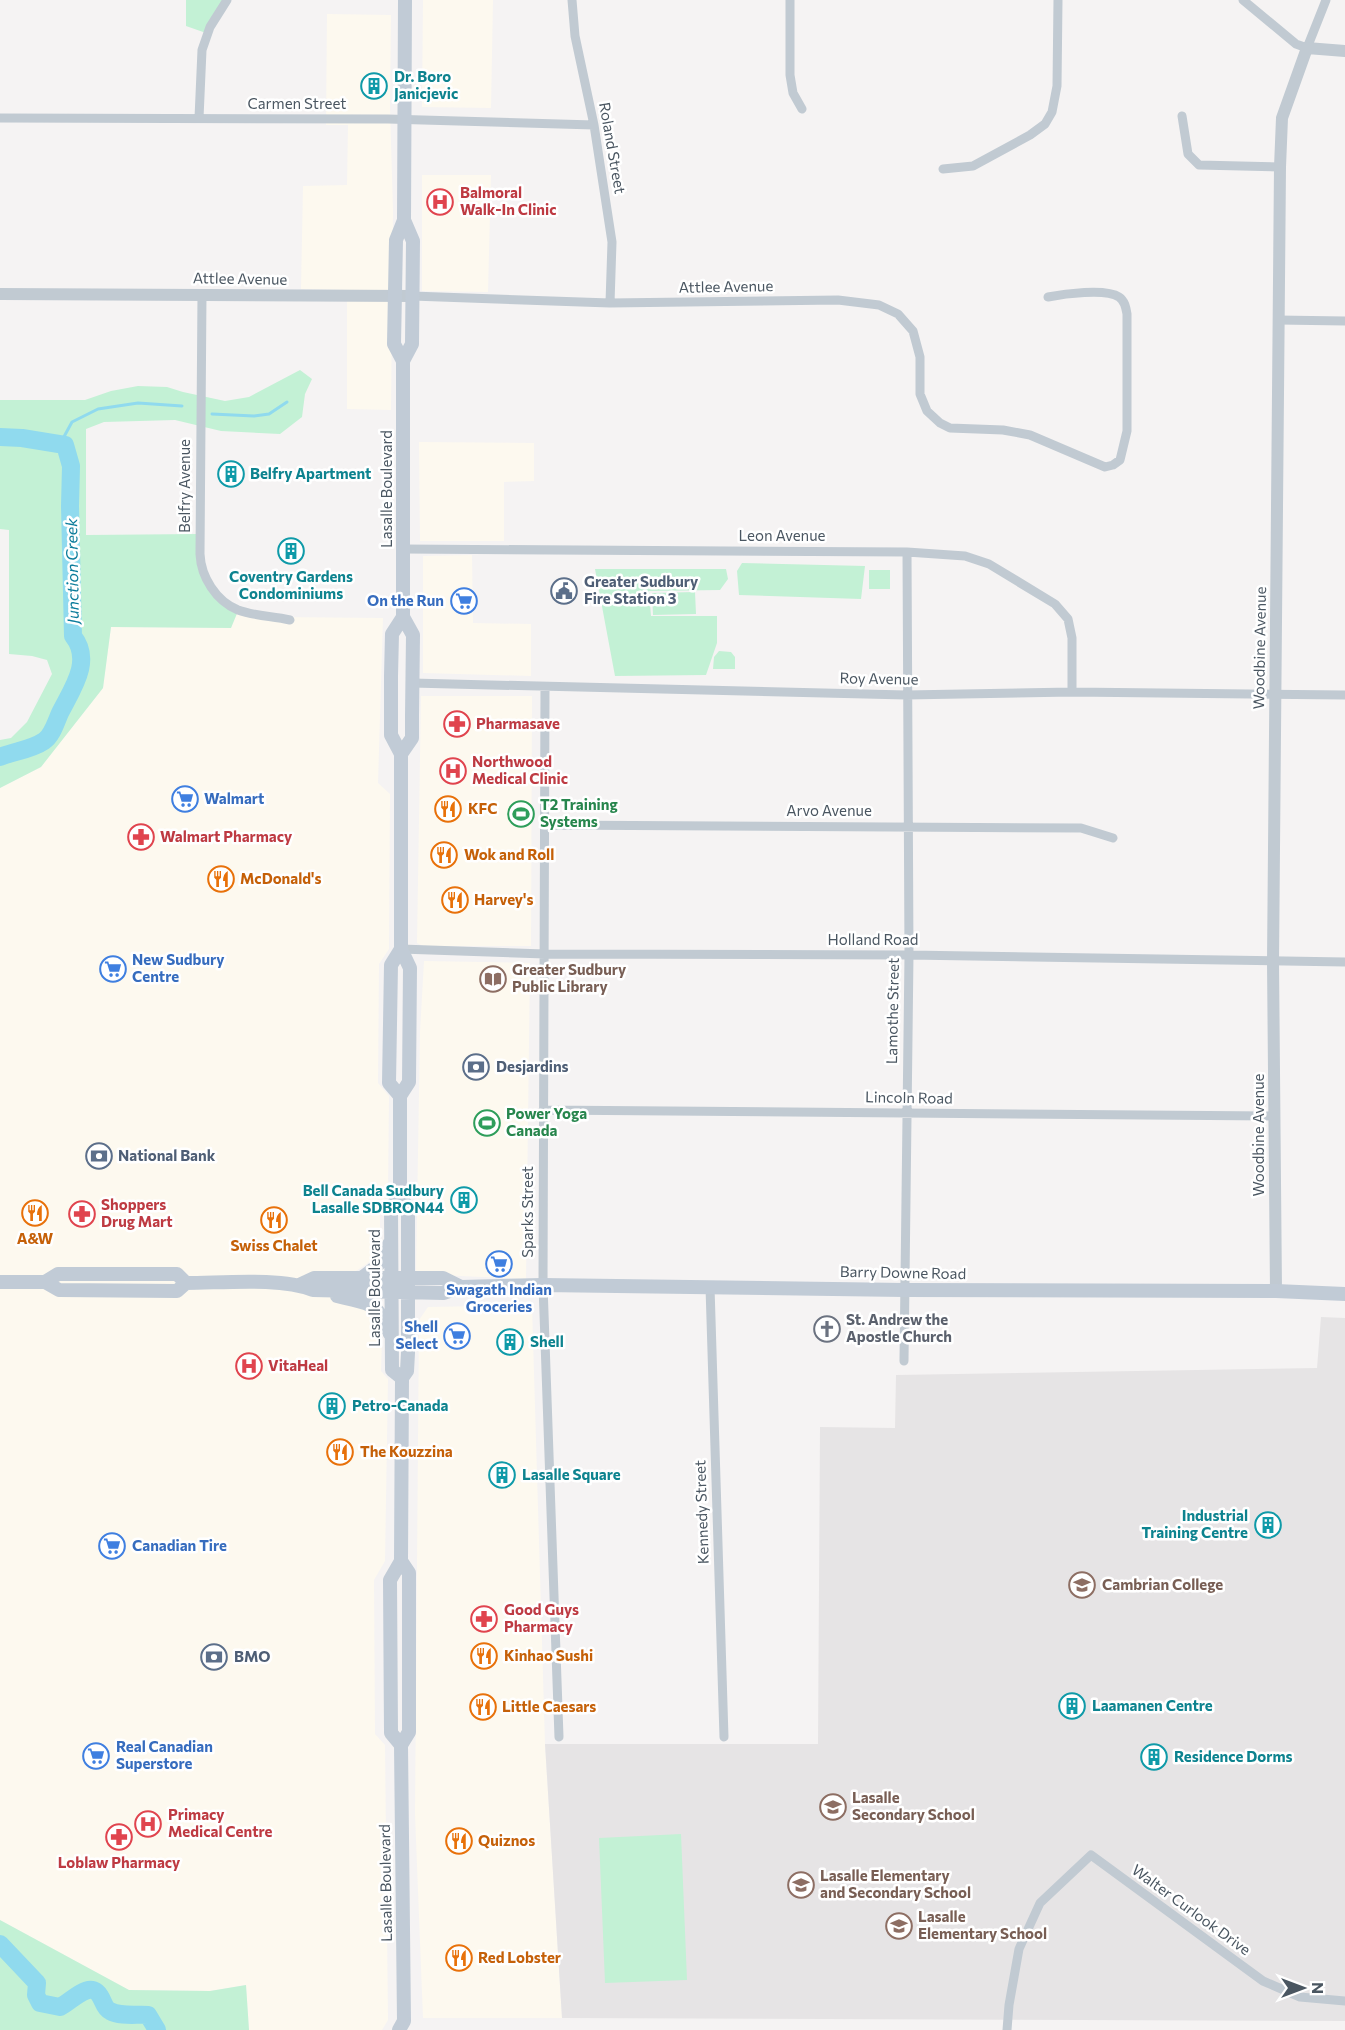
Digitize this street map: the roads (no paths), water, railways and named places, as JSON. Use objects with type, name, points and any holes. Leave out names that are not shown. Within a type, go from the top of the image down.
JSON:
[{"type":"main road","name":"Lasalle Boulevard","points":[[403,361],[394,344],[396,240],[404,220],[405,0]]},
{"type":"main road","name":"Lasalle Boulevard","points":[[401,754],[412,738],[413,634],[403,617],[403,361],[412,344],[413,241],[404,220]]},
{"type":"main road","name":"Lasalle Boulevard","points":[[403,617],[392,634],[391,735],[401,754],[400,949],[410,968],[409,1082],[400,1096],[400,1194],[408,1210],[407,1371],[402,1378],[401,1561],[409,1573],[409,1732],[401,1745],[405,2027]]},
{"type":"main road","name":"Lasalle Boulevard","points":[[400,949],[391,965],[389,1083],[400,1096]]},
{"type":"main road","name":"Lasalle Boulevard","points":[[400,1194],[391,1209],[392,1370],[402,1378]]},
{"type":"main road","points":[[363,1277],[379,1265],[384,1258],[391,1236]]},
{"type":"main road","name":"Barry Downe Road","points":[[0,1282],[45,1282],[58,1274],[177,1274],[186,1282],[299,1285],[313,1290],[408,1293],[444,1293],[461,1287],[543,1285],[904,1290],[1276,1291],[1345,1294]]},
{"type":"main road","name":"Barry Downe Road","points":[[299,1285],[314,1278],[408,1277],[442,1278],[461,1287]]},
{"type":"main road","points":[[321,1290],[338,1297],[372,1305],[383,1317],[392,1338]]},
{"type":"street","points":[[199,118],[202,50],[210,27],[227,0]]},
{"type":"street","name":"Roland Street","points":[[572,0],[575,36],[594,125],[612,242],[609,303]]},
{"type":"street","points":[[790,0],[790,75],[793,93],[802,109]]},
{"type":"street","points":[[943,169],[974,166],[1030,135],[1045,124],[1052,112],[1057,86],[1058,0]]},
{"type":"street","points":[[1243,0],[1296,44],[1307,48],[1345,51]]},
{"type":"street","points":[[1307,48],[1326,0]]},
{"type":"street","name":"Woodbine Avenue","points":[[1276,1291],[1273,962],[1280,167],[1282,118],[1307,48]]},
{"type":"street","points":[[1182,116],[1188,154],[1198,165],[1280,167]]},
{"type":"street","name":"Carmen Street","points":[[0,118],[404,119],[594,125]]},
{"type":"street","name":"Attlee Avenue","points":[[0,294],[412,296],[609,303],[838,300],[879,305],[898,314],[913,331],[920,357],[920,394],[927,411],[940,423],[950,428],[1003,430],[1030,435],[1105,467],[1113,465],[1120,460],[1127,430],[1127,314],[1125,303],[1119,297],[1112,295],[1076,292],[1048,297]]},
{"type":"street","name":"Belfry Avenue","points":[[202,294],[200,554],[203,574],[218,595],[238,610],[290,620]]},
{"type":"street","points":[[1278,320],[1345,321]]},
{"type":"street","name":"Leon Avenue","points":[[403,549],[907,552],[964,556],[989,564],[1055,604],[1068,619],[1072,638],[1072,692]]},
{"type":"street","name":"Lamothe Street","points":[[904,1362],[909,955],[907,552]]},
{"type":"street","name":"Roy Avenue","points":[[412,683],[906,695],[1072,692],[1345,695]]},
{"type":"street","name":"Sparks Street","points":[[545,687],[543,1285],[559,1737]]},
{"type":"street","name":"Arvo Avenue","points":[[543,825],[1081,828],[1113,838]]},
{"type":"street","name":"Holland Road","points":[[400,949],[545,954],[909,955],[1345,962]]},
{"type":"street","name":"Lincoln Road","points":[[543,1110],[1274,1116]]},
{"type":"street","name":"Kennedy Street","points":[[710,1287],[724,1737]]},
{"type":"street","name":"Walter Curlook Drive","points":[[1007,2030],[1019,1949],[1040,1903],[1091,1855],[1263,1981],[1299,1998],[1345,2001]]},
{"type":"waterway","points":[[212,414],[254,416],[269,414],[287,402]]},
{"type":"waterway","points":[[60,444],[72,422],[98,409],[138,403],[182,406]]},
{"type":"waterway","name":"Junction Creek","points":[[0,437],[65,445],[71,466],[73,636],[81,655],[81,665],[75,685],[49,736],[34,746],[0,757]]},
{"type":"waterway","name":"Junction Creek","points":[[0,1944],[37,1983],[36,1995],[40,2003],[60,2007],[80,1993],[96,1991],[105,2007],[110,2011],[124,2015],[148,2015],[157,2030]]},
{"type":"place","name":"Dr. Boro Janicjevic","points":[[374,86]]},
{"type":"place","name":"Balmoral Walk-In Clinic","points":[[440,202]]},
{"type":"place","name":"Belfry Apartment","points":[[231,474]]},
{"type":"place","name":"Coventry Gardens Condominiums","points":[[291,551]]},
{"type":"place","name":"Greater Sudbury Fire Station 3","points":[[564,591]]},
{"type":"place","name":"On the Run","points":[[464,601]]},
{"type":"place","name":"Pharmasave","points":[[457,724]]},
{"type":"place","name":"Northwood Medical Clinic","points":[[453,771]]},
{"type":"place","name":"Walmart","points":[[185,799]]},
{"type":"place","name":"KFC","points":[[448,809]]},
{"type":"place","name":"T2 Training Systems","points":[[521,814]]},
{"type":"place","name":"Walmart Pharmacy","points":[[141,837]]},
{"type":"place","name":"Wok and Roll","points":[[444,855]]},
{"type":"place","name":"McDonald's","points":[[221,879]]},
{"type":"place","name":"Harvey's","points":[[455,900]]},
{"type":"place","name":"New Sudbury Centre","points":[[113,969]]},
{"type":"place","name":"Greater Sudbury Public Library","points":[[493,979]]},
{"type":"place","name":"Desjardins","points":[[476,1067]]},
{"type":"place","name":"Power Yoga Canada","points":[[487,1123]]},
{"type":"place","name":"National Bank","points":[[99,1156]]},
{"type":"place","name":"Bell Canada Sudbury Lasalle SDBRON44","points":[[464,1200]]},
{"type":"place","name":"A&W","points":[[35,1213]]},
{"type":"place","name":"Shoppers Drug Mart","points":[[82,1214]]},
{"type":"place","name":"Swiss Chalet","points":[[274,1220]]},
{"type":"place","name":"Swagath Indian Groceries","points":[[499,1264]]},
{"type":"place","name":"St. Andrew the Apostle Church","points":[[827,1329]]},
{"type":"place","name":"Shell Select","points":[[457,1336]]},
{"type":"place","name":"Shell","points":[[510,1342]]},
{"type":"place","name":"VitaHeal","points":[[249,1366]]},
{"type":"place","name":"Petro-Canada","points":[[332,1406]]},
{"type":"place","name":"The Kouzzina","points":[[340,1452]]},
{"type":"place","name":"Lasalle Square","points":[[502,1475]]},
{"type":"place","name":"Industrial Training Centre","points":[[1268,1525]]},
{"type":"place","name":"Canadian Tire","points":[[112,1546]]},
{"type":"place","name":"Cambrian College","points":[[1082,1585]]},
{"type":"place","name":"Good Guys Pharmacy","points":[[484,1619]]},
{"type":"place","name":"Kinhao Sushi","points":[[484,1656]]},
{"type":"place","name":"BMO","points":[[214,1657]]},
{"type":"place","name":"Laamanen Centre","points":[[1072,1706]]},
{"type":"place","name":"Little Caesars","points":[[483,1707]]},
{"type":"place","name":"Real Canadian Superstore","points":[[96,1756]]},
{"type":"place","name":"Residence Dorms","points":[[1154,1757]]},
{"type":"place","name":"Lasalle Secondary School","points":[[833,1807]]},
{"type":"place","name":"Primacy Medical Centre","points":[[148,1824]]},
{"type":"place","name":"Loblaw Pharmacy","points":[[119,1837]]},
{"type":"place","name":"Quiznos","points":[[459,1841]]},
{"type":"place","name":"Lasalle Elementary and Secondary School","points":[[801,1885]]},
{"type":"place","name":"Lasalle Elementary School","points":[[899,1926]]},
{"type":"place","name":"Red Lobster","points":[[459,1958]]}]
